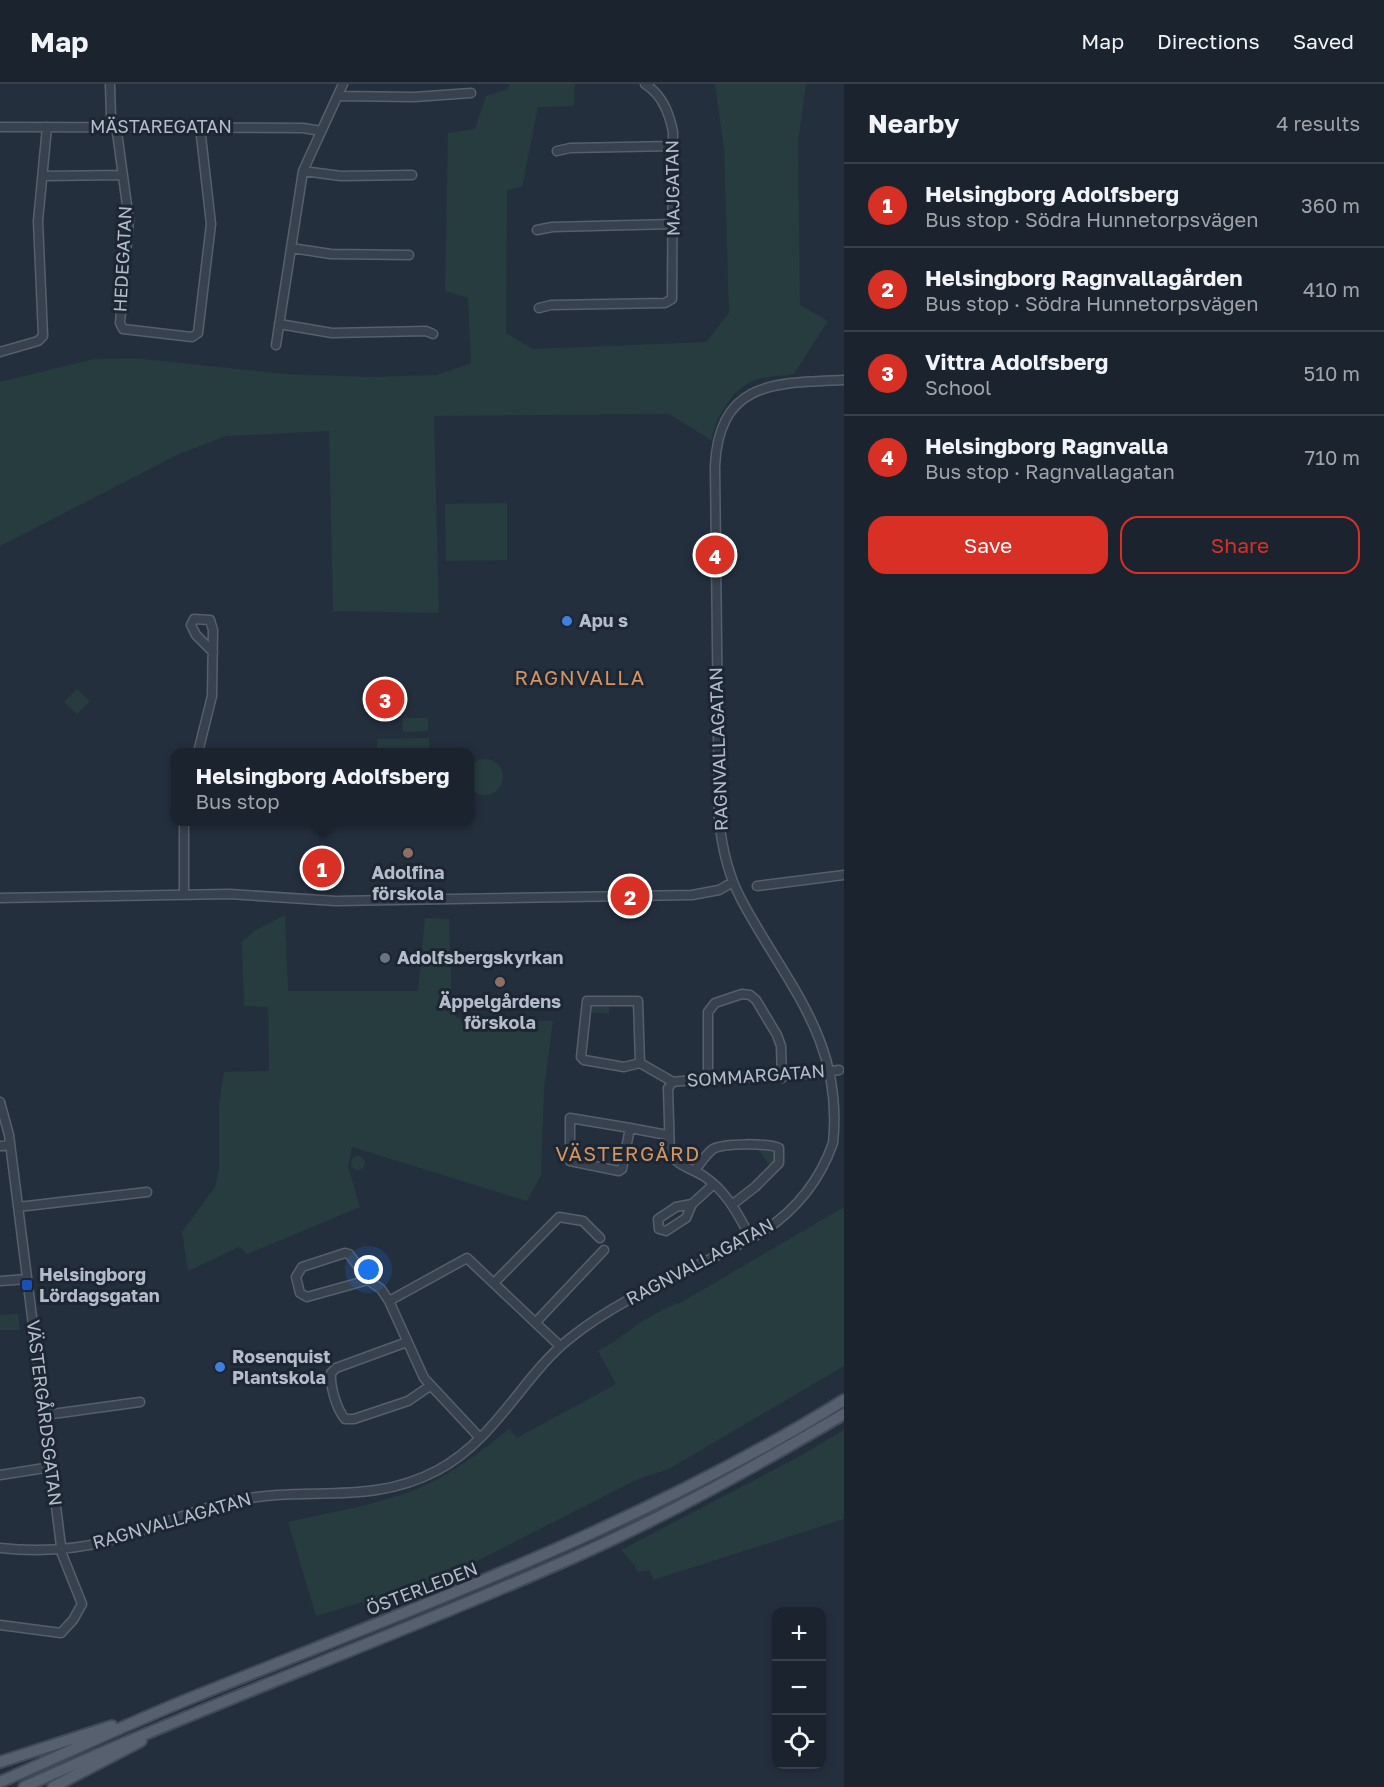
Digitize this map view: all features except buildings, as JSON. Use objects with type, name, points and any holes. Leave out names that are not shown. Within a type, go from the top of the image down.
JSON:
[{"type":"main road","name":"ÖSTERLEDEN","points":[[0,1782],[161,1711],[496,1577],[591,1536],[745,1458],[844,1400]]},
{"type":"main road","name":"ÖSTERLEDEN","points":[[24,1787],[197,1712],[574,1557],[755,1466],[844,1414]]},
{"type":"main road","points":[[0,1762],[161,1711]]},
{"type":"main road","points":[[53,1787],[197,1712]]},
{"type":"street","name":"HEDEGATAN","points":[[110,84],[111,117],[115,128],[129,220],[121,328],[192,337],[198,333],[210,224],[200,127]]},
{"type":"street","points":[[276,345],[303,171],[343,84]]},
{"type":"street","name":"MAJGATAN","points":[[538,308],[551,305],[665,303],[670,301],[674,291],[673,146],[669,114],[661,100],[645,84]]},
{"type":"street","points":[[339,96],[414,97],[471,93]]},
{"type":"street","name":"MÄSTAREGATAN","points":[[0,127],[303,128],[321,131]]},
{"type":"street","points":[[0,352],[41,339],[38,221],[47,127]]},
{"type":"street","points":[[557,151],[570,148],[673,146]]},
{"type":"street","points":[[303,171],[341,176],[412,175]]},
{"type":"street","points":[[43,176],[123,175]]},
{"type":"street","points":[[537,230],[552,226],[674,224]]},
{"type":"street","points":[[291,248],[331,254],[409,255]]},
{"type":"street","points":[[279,324],[332,333],[426,331],[434,334]]},
{"type":"street","name":"RAGNVALLAGATAN","points":[[819,1013],[750,915],[733,882],[719,820],[714,484],[717,438],[727,414],[753,392],[779,384],[844,380]]},
{"type":"street","points":[[199,748],[212,696],[213,652]]},
{"type":"street","points":[[184,826],[184,895]]},
{"type":"street","points":[[757,886],[844,875]]},
{"type":"street","points":[[0,898],[229,894],[342,901],[692,895],[719,890],[733,882]]},
{"type":"street","points":[[708,1078],[708,1012],[715,1003],[742,994],[750,995],[756,1000],[777,1035],[781,1046],[782,1078]]},
{"type":"street","points":[[586,1001],[638,1001],[640,1063],[624,1067],[584,1060],[581,1057],[586,1001]]},
{"type":"street","name":"SOMMARGATAN","points":[[640,1063],[673,1082],[708,1078],[782,1078],[838,1066]]},
{"type":"street","name":"RAGNVALLAGATAN","points":[[0,1548],[61,1549],[109,1540],[238,1500],[294,1494],[356,1494],[393,1488],[449,1464],[480,1438],[560,1346],[599,1317],[751,1238],[776,1223],[794,1206],[810,1188],[824,1165],[837,1129],[841,1099],[838,1066]]},
{"type":"street","name":"SOMMARGATAN","points":[[673,1082],[667,1091],[667,1135],[671,1157],[714,1184],[733,1204],[751,1238]]},
{"type":"street","name":"VÄSTERGÅRDSGATAN","points":[[0,1102],[10,1145],[61,1549],[82,1599],[81,1609],[69,1626],[57,1634],[0,1625]]},
{"type":"street","points":[[630,1128],[622,1169],[619,1171],[570,1161],[570,1118],[630,1128],[667,1135]]},
{"type":"street","points":[[0,1146],[10,1145]]},
{"type":"street","points":[[694,1171],[708,1154],[722,1146],[779,1148],[779,1163],[755,1187],[733,1204]]},
{"type":"street","points":[[692,1204],[714,1184]]},
{"type":"street","points":[[18,1207],[147,1192]]},
{"type":"street","points":[[495,1282],[559,1217],[583,1221],[600,1238]]},
{"type":"street","points":[[536,1322],[604,1250]]},
{"type":"street","points":[[368,1280],[307,1298],[300,1293],[296,1277],[302,1267],[345,1253],[353,1256],[368,1280],[381,1289],[389,1301],[406,1342],[430,1386],[480,1438]]},
{"type":"street","points":[[389,1301],[467,1258],[495,1282],[560,1346]]},
{"type":"street","points":[[0,1281],[27,1280]]},
{"type":"street","points":[[406,1342],[336,1368],[330,1373],[340,1413],[345,1419],[354,1419],[408,1401],[430,1386]]},
{"type":"street","points":[[45,1415],[140,1401]]},
{"type":"street","points":[[0,1475],[51,1467]]},
{"type":"green space","points":[[509,84],[575,84],[574,106],[538,107],[522,187],[507,190],[506,333],[533,349],[706,342],[729,313],[724,149],[715,84],[806,84],[798,142],[800,305],[828,321],[794,374],[757,379],[740,389],[726,404],[711,440],[669,414],[434,416],[439,613],[333,611],[329,431],[226,436],[179,454],[0,546],[0,382],[94,359],[133,358],[286,374],[371,377],[437,375],[471,363],[468,298],[445,291],[448,133],[475,129],[486,96],[508,89]]},
{"type":"green space","points":[[507,503],[507,560],[446,561],[445,504]]},
{"type":"green space","points":[[77,689],[90,701],[77,714],[64,702]]},
{"type":"green space","points":[[402,718],[428,718],[428,731],[403,732]]},
{"type":"green space","points":[[429,738],[429,748],[377,748],[377,739]]},
{"type":"green space","points":[[485,759],[492,761],[501,770],[503,777],[501,784],[492,793],[485,795],[474,790],[474,764],[478,761]]},
{"type":"green space","points":[[285,915],[288,991],[418,991],[425,918],[449,919],[452,1009],[456,1017],[462,1020],[553,1021],[544,1089],[541,1175],[527,1201],[352,1147],[348,1166],[360,1207],[247,1254],[239,1247],[188,1271],[182,1232],[215,1187],[219,1169],[219,1106],[224,1072],[269,1071],[268,1007],[244,1006],[242,942],[254,931]]},
{"type":"green space","points":[[609,1002],[609,1014],[589,1012],[590,1003]]},
{"type":"green space","points":[[758,1149],[776,1152],[777,1159],[771,1168]]},
{"type":"green space","points":[[355,1156],[361,1156],[365,1163],[361,1170],[355,1170],[351,1166],[351,1160]]},
{"type":"green space","points":[[844,1207],[844,1366],[669,1469],[638,1479],[444,1578],[316,1616],[288,1522],[364,1506],[419,1488],[464,1463],[509,1429],[517,1438],[616,1384],[598,1351],[658,1312],[680,1303]]},
{"type":"green space","points":[[18,1314],[20,1330],[0,1330],[0,1315]]},
{"type":"green space","points":[[844,1430],[844,1519],[653,1580],[650,1570],[637,1572],[635,1566],[621,1550],[800,1456]]},
{"type":"place","name":"Helsingborg Ragnvalla","points":[[715,555]]},
{"type":"place","name":"Apu s","points":[[567,621]]},
{"type":"place","name":"Vittra Adolfsberg","points":[[385,699]]},
{"type":"place","name":"Adolfina förskola","points":[[408,853]]},
{"type":"place","name":"Helsingborg Adolfsberg","points":[[322,868]]},
{"type":"place","name":"Helsingborg Ragnvallagården","points":[[630,896]]},
{"type":"place","name":"Adolfsbergskyrkan","points":[[385,958]]},
{"type":"place","name":"Äppelgårdens förskola","points":[[500,982]]},
{"type":"place","name":"Helsingborg Lördagsgatan","points":[[27,1285]]},
{"type":"place","name":"Rosenquist Plantskola","points":[[220,1367]]},
{"type":"district","name":"RAGNVALLA","points":[[580,678]]},
{"type":"district","name":"VÄSTERGÅRD","points":[[628,1154]]}]
